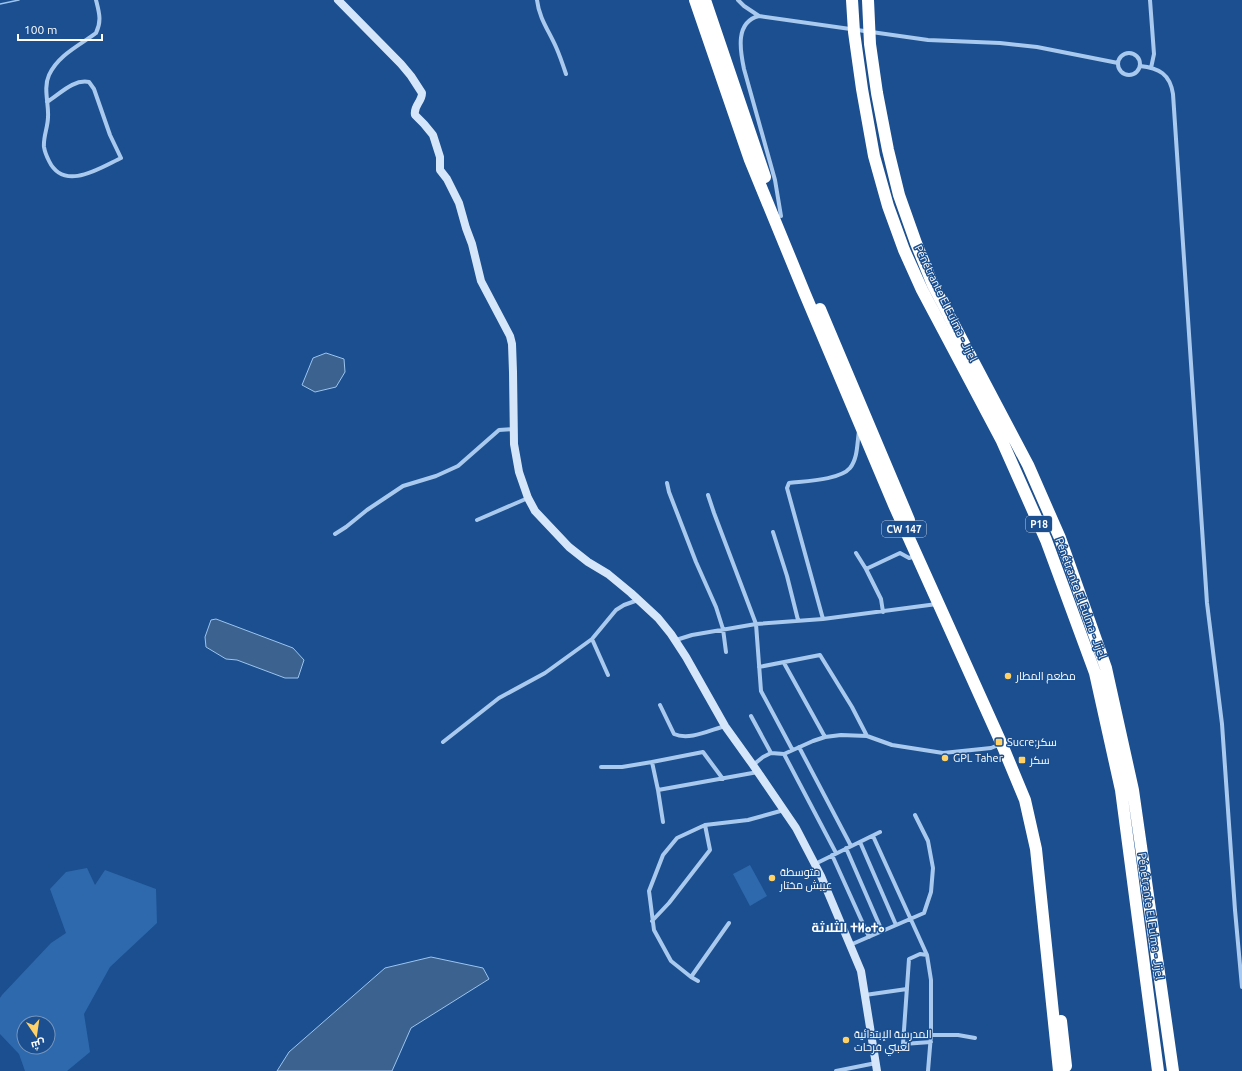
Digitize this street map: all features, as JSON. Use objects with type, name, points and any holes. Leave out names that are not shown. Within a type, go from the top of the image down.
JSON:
[{"type":"highway","name":"CW 147","points":[[695,0],[750,160],[818,326],[916,556],[1002,744],[1025,800],[1036,849],[1059,1071]]},
{"type":"highway","name":"CW 147","points":[[705,0],[769,187],[905,510],[957,628],[1009,740],[1029,789],[1037,818],[1044,854],[1067,1071]]},
{"type":"highway","name":"Pénétrante El Eulma - Jijel","points":[[852,0],[854,32],[862,89],[874,156],[904,250],[922,290],[1002,441],[1040,526],[1095,673],[1121,790],[1158,1071]]},
{"type":"highway","name":"Pénétrante El Eulma - Jijel","points":[[868,0],[870,44],[877,93],[888,150],[899,195],[916,243],[933,284],[1028,465],[1060,538],[1106,668],[1133,790],[1173,1071]]},
{"type":"street","points":[[48,102],[75,83],[82,80],[89,82],[94,89],[110,135],[121,158],[84,175],[74,177],[58,172],[52,168],[45,154],[45,137],[48,118],[46,85],[49,75],[55,65],[68,53],[96,33],[100,19],[96,0]]},
{"type":"street","points":[[338,0],[401,64],[422,93],[420,102],[415,107],[414,115],[433,135],[440,157],[440,170],[447,179],[459,203],[472,244],[481,281],[510,336],[512,344],[516,457],[522,483],[535,511],[569,547],[588,562],[608,574],[639,600],[658,618],[676,640],[725,726],[753,764],[796,828],[815,864],[861,971],[876,1067],[836,1071]]},
{"type":"street","points":[[536,0],[546,30],[555,46],[566,74]]},
{"type":"street","points":[[738,0],[759,16],[928,40],[1000,43],[1037,47],[1118,63]]},
{"type":"street","points":[[1150,0],[1154,54],[1151,68]]},
{"type":"street","points":[[759,16],[751,19],[744,26],[741,35],[741,51],[744,69],[775,180],[781,216]]},
{"type":"street","points":[[1131,53],[1139,59],[1140,66],[1136,72],[1125,74],[1120,69],[1118,63],[1119,59],[1124,54],[1131,53]]},
{"type":"street","points":[[1140,66],[1151,68],[1162,73],[1169,79],[1173,94],[1207,603],[1222,724],[1242,987]]},
{"type":"street","points":[[335,534],[403,486],[436,476],[458,466],[499,430],[514,429]]},
{"type":"street","points":[[823,619],[787,488],[789,483],[823,480],[841,474],[850,468],[856,454],[859,432],[862,429]]},
{"type":"street","points":[[667,483],[669,492],[723,629],[726,652]]},
{"type":"street","points":[[708,494],[756,624],[760,691],[792,749]]},
{"type":"street","points":[[477,520],[528,498]]},
{"type":"street","points":[[773,532],[787,576],[798,620]]},
{"type":"street","points":[[856,553],[881,599],[883,612]]},
{"type":"street","points":[[866,569],[900,553],[909,558],[916,556]]},
{"type":"street","points":[[443,742],[499,698],[545,673],[592,639],[616,610],[624,605],[639,600]]},
{"type":"street","points":[[676,640],[692,635],[756,624],[823,619],[938,604]]},
{"type":"street","points":[[592,639],[608,675]]},
{"type":"street","points":[[759,667],[820,656],[852,707],[866,736]]},
{"type":"street","points":[[784,663],[825,737]]},
{"type":"street","points":[[660,705],[674,734],[679,737],[686,737],[725,726]]},
{"type":"street","points":[[751,716],[771,753]]},
{"type":"street","points":[[753,764],[771,753],[784,754],[792,749],[825,737],[841,735],[866,736],[892,744],[943,753],[991,748],[1002,744]]},
{"type":"street","points":[[799,747],[849,848],[882,931]]},
{"type":"street","points":[[601,767],[622,767],[704,752],[723,779]]},
{"type":"street","points":[[784,754],[834,854],[869,937]]},
{"type":"street","points":[[652,762],[663,822]]},
{"type":"street","points":[[658,790],[758,772]]},
{"type":"street","points":[[698,981],[671,961],[654,930],[649,891],[663,855],[677,838],[705,825],[748,820],[784,810]]},
{"type":"street","points":[[850,945],[924,913],[931,892],[933,868],[928,841],[915,814]]},
{"type":"street","points":[[652,921],[669,903],[710,850],[705,825]]},
{"type":"street","points":[[815,864],[880,832]]},
{"type":"street","points":[[873,836],[927,955],[932,980],[930,1013],[931,1042],[928,1071]]},
{"type":"street","points":[[860,842],[896,925]]},
{"type":"street","points":[[691,977],[729,923]]},
{"type":"street","points":[[927,955],[920,954],[909,959],[903,1044],[931,1042]]},
{"type":"street","points":[[865,995],[907,989]]},
{"type":"street","points":[[931,1036],[958,1035],[975,1038]]},
{"type":"shaded area","points":[[326,353],[344,359],[345,372],[336,387],[315,392],[302,385],[313,358]]},
{"type":"shaded area","points":[[216,619],[293,648],[304,660],[298,678],[285,678],[237,660],[226,659],[206,647],[205,637],[211,620]]},
{"type":"shaded area","points":[[750,865],[767,896],[750,906],[733,874]]},
{"type":"shaded area","points":[[87,868],[95,885],[105,870],[156,889],[157,923],[110,967],[84,1014],[90,1052],[67,1071],[25,1071],[19,1055],[56,1055],[56,1015],[16,1015],[16,1051],[0,1034],[0,998],[51,943],[66,933],[50,889],[66,872]]},
{"type":"shaded area","points":[[431,957],[483,968],[489,979],[411,1028],[392,1071],[277,1071],[289,1052],[385,968]]},
{"type":"waterway","points":[[0,4],[19,0]]},
{"type":"place","name":"مطعم المطار","points":[[1008,676]]},
{"type":"place","name":"Sucre;سكر","points":[[999,742]]},
{"type":"place","name":"GPL Taher","points":[[945,758]]},
{"type":"place","name":"سكر","points":[[1022,760]]},
{"type":"place","name":"متوسطة عيبش مختار","points":[[772,878]]},
{"type":"place","name":"المدرسة الإبتدائية لعبني فرحات","points":[[846,1040]]},
{"type":"district","name":"الثلاثة ⵜⵍⴰⵜⴰ","points":[[848,927]]}]
